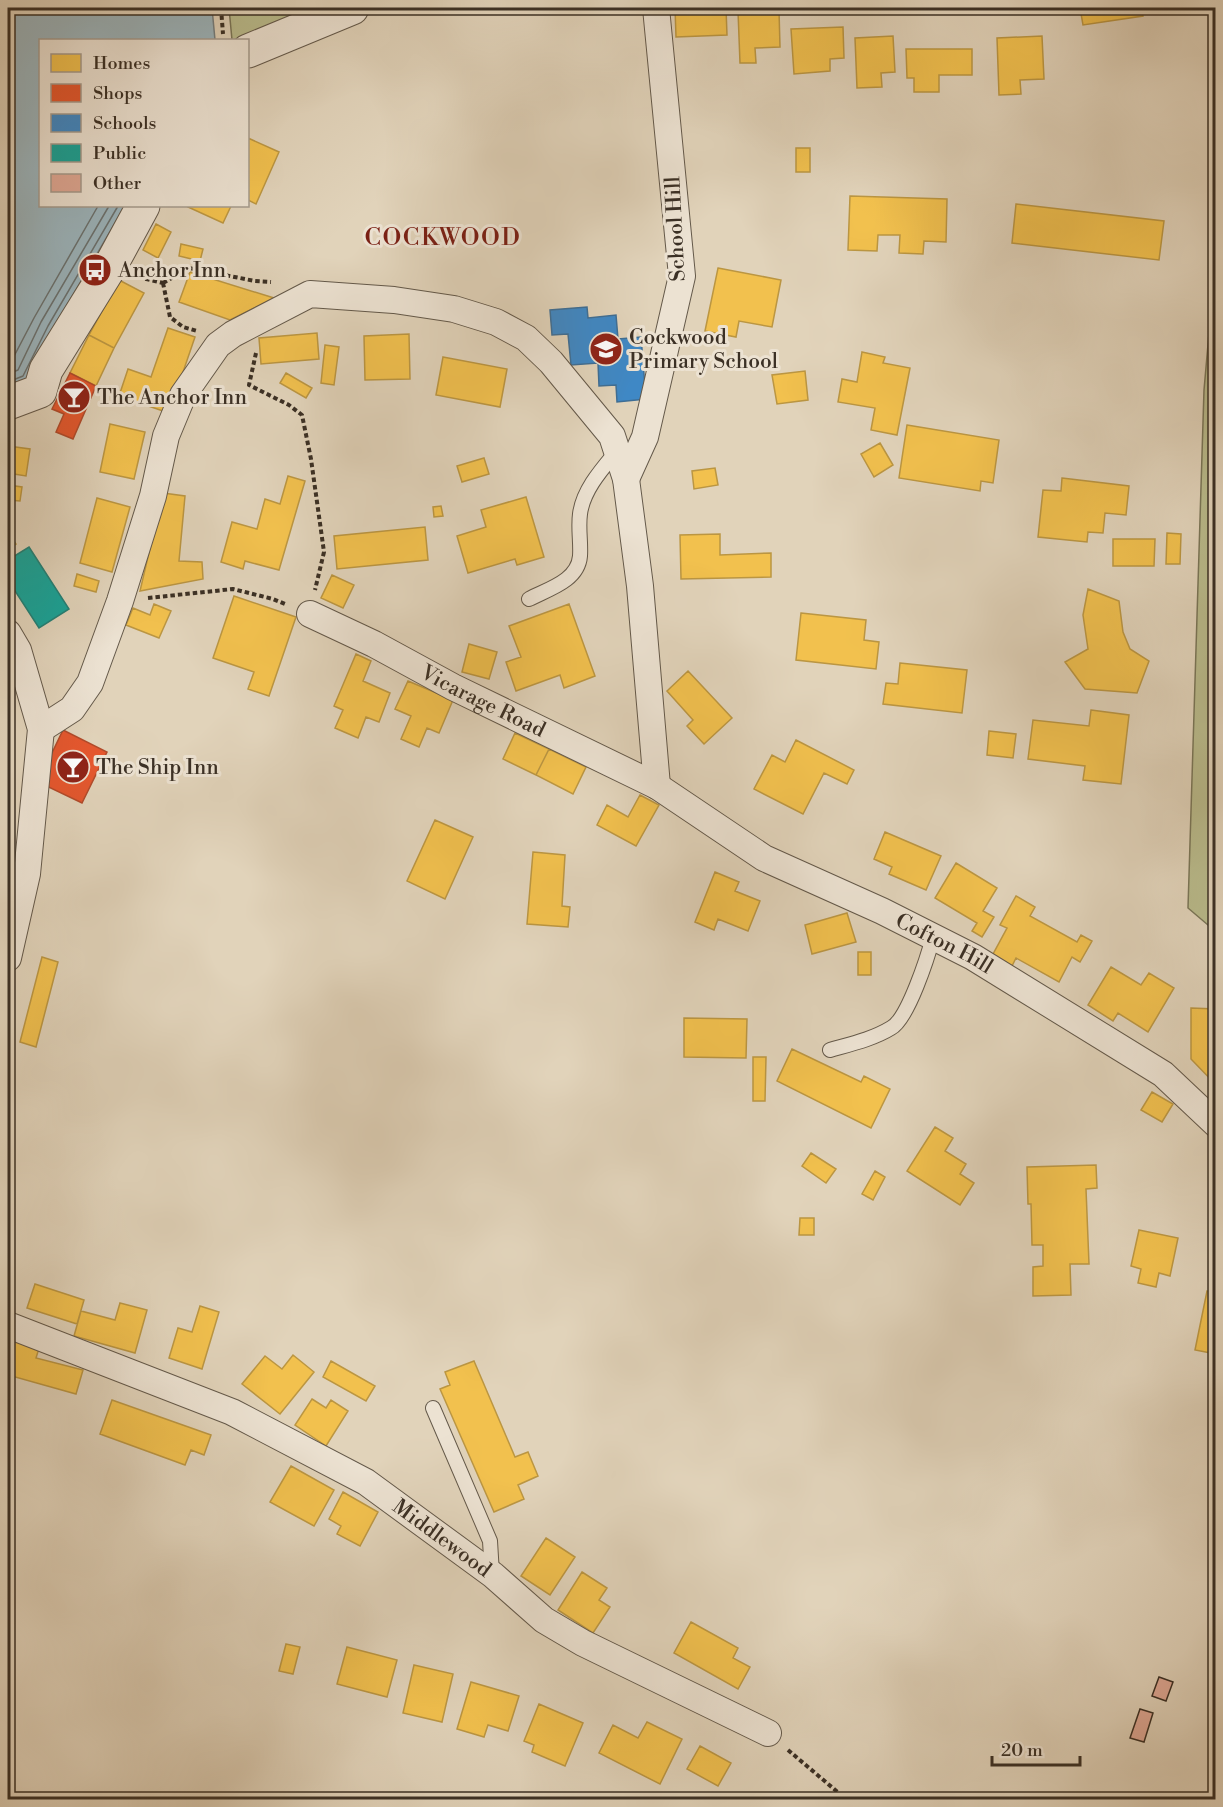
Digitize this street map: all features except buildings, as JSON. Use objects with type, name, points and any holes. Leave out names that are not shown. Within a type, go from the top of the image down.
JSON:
[{"type":"street","points":[[249,51],[352,8]]},
{"type":"street","name":"School Hill","points":[[626,478],[645,437],[682,276],[656,8]]},
{"type":"street","points":[[8,403],[40,391],[46,370],[111,265],[142,207]]},
{"type":"street","points":[[41,729],[72,709],[90,683],[120,601],[153,496],[166,436],[183,395],[218,345],[233,334],[310,294],[394,300],[454,309],[496,322],[526,338],[551,362],[612,436],[626,478],[640,586],[657,786]]},
{"type":"street","name":"Vicarage Road","points":[[310,614],[374,644],[453,687],[657,786]]},
{"type":"street","points":[[8,633],[18,650],[41,729],[27,874],[8,958]]},
{"type":"street","name":"Cofton Hill","points":[[657,786],[764,858],[882,911],[973,957],[1163,1074],[1215,1124]]},
{"type":"street","name":"Middlewood","points":[[8,1325],[232,1412],[366,1482],[492,1575],[544,1620],[583,1643],[768,1733]]},
{"type":"lane","points":[[529,598],[565,581],[574,573],[580,560],[580,514],[585,498],[595,480],[617,451]]},
{"type":"lane","points":[[830,1050],[863,1041],[894,1027],[911,999],[933,937]]},
{"type":"lane","points":[[434,1408],[490,1540],[492,1575]]},
{"type":"path","points":[[220,8],[224,39]]},
{"type":"path","points":[[199,331],[183,327],[170,317],[163,284],[189,268],[278,282]]},
{"type":"path","points":[[120,601],[233,589],[273,599],[310,614],[324,552],[311,459],[302,415],[289,405],[249,385],[256,355],[255,342],[233,334]]},
{"type":"path","points":[[768,1733],[847,1800]]},
{"type":"green space","points":[[229,8],[342,8],[249,40],[232,39]]},
{"type":"green space","points":[[1215,265],[1215,931],[1188,908],[1204,390]]},
{"type":"water","points":[[8,8],[212,8],[215,39],[39,39],[39,207],[124,207],[53,329],[27,381],[8,389]]},
{"type":"place","name":"Anchor Inn","points":[[95,270]]},
{"type":"place","name":"Cockwood Primary School","points":[[606,349]]},
{"type":"place","name":"The Anchor Inn","points":[[74,397]]},
{"type":"place","name":"The Ship Inn","points":[[73,767]]},
{"type":"district","name":"COCKWOOD","points":[[443,237]]}]
